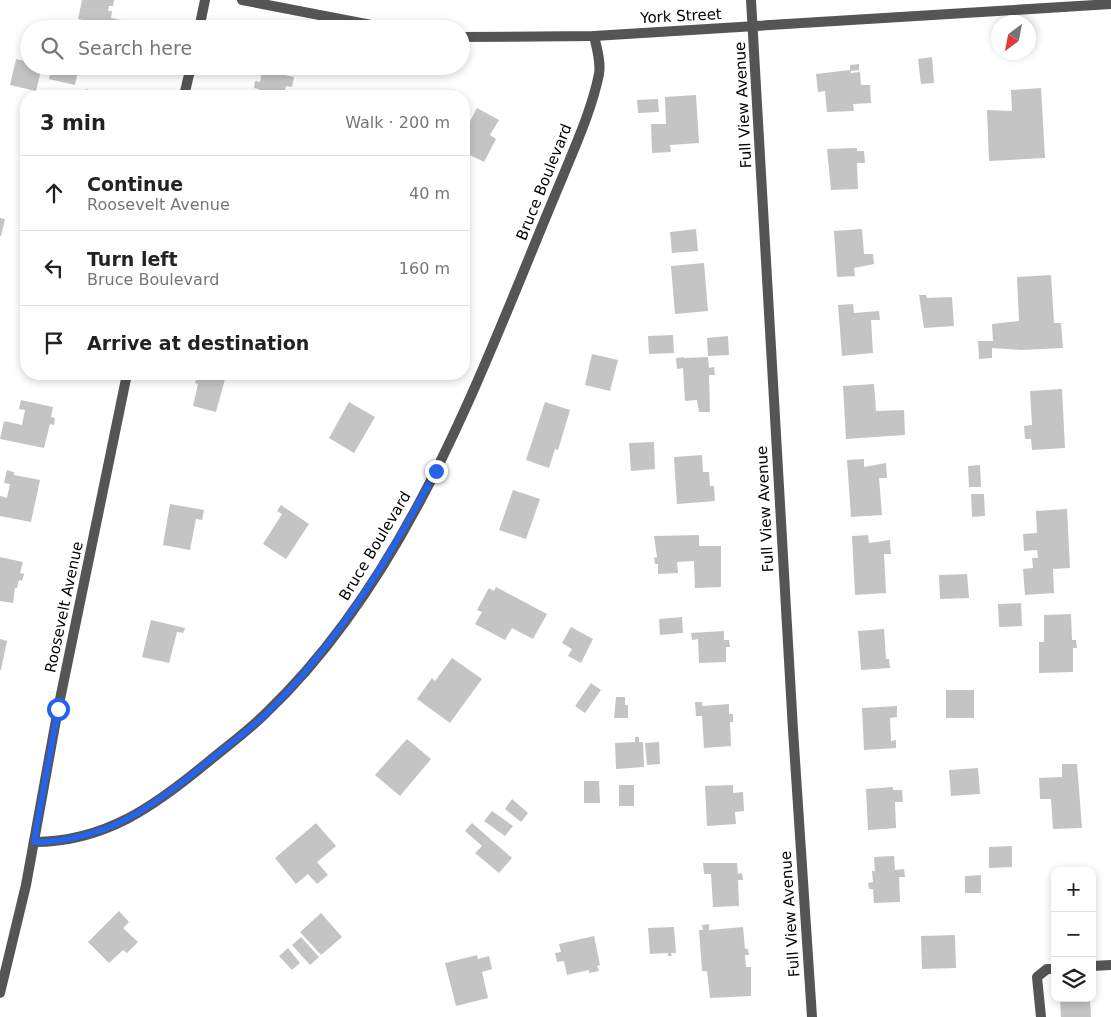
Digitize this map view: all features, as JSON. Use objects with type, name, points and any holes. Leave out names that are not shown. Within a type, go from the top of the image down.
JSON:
[{"type":"street","points":[[201,20],[205,0]]},
{"type":"street","points":[[242,0],[345,20]]},
{"type":"street","name":"Full View Avenue","points":[[751,0],[792,721],[812,1017]]},
{"type":"street","name":"York Street","points":[[470,37],[594,36],[1111,4]]},
{"type":"street","name":"Bruce Boulevard","points":[[34,842],[79,838],[110,829],[180,785],[266,714],[299,678],[364,596],[403,532],[436,471],[563,176],[582,128],[599,74],[599,57],[594,36]]},
{"type":"street","points":[[185,90],[188,75]]},
{"type":"street","name":"Roosevelt Avenue","points":[[0,993],[34,842],[58,709],[126,380]]},
{"type":"street","points":[[1096,966],[1111,965]]},
{"type":"street","points":[[1041,1017],[1037,977],[1047,969],[1051,968]]},
{"type":"building","points":[[82,0],[114,0],[113,6],[109,6],[108,11],[112,11],[111,18],[122,20],[83,20],[78,19]]},
{"type":"building","points":[[932,57],[934,83],[921,84],[918,59]]},
{"type":"building","points":[[16,59],[20,60],[20,75],[40,75],[36,90],[10,85]]},
{"type":"building","points":[[859,64],[859,70],[851,71],[851,73],[860,72],[861,85],[870,85],[871,103],[853,104],[854,111],[827,112],[825,91],[818,92],[816,74],[850,70],[850,65]]},
{"type":"building","points":[[50,75],[77,75],[75,85],[49,79]]},
{"type":"building","points":[[261,75],[294,77],[292,87],[286,86],[285,90],[259,90],[254,88],[255,81],[260,82]]},
{"type":"building","points":[[1041,88],[1045,158],[989,161],[987,110],[1012,111],[1011,90]]},
{"type":"building","points":[[696,95],[699,143],[670,145],[671,152],[652,153],[651,124],[666,124],[665,97]]},
{"type":"building","points":[[658,99],[659,112],[638,113],[637,100]]},
{"type":"building","points":[[477,108],[499,120],[490,135],[496,139],[484,162],[470,155],[470,121]]},
{"type":"building","points":[[857,148],[857,151],[864,151],[865,163],[857,163],[858,189],[831,190],[827,149]]},
{"type":"building","points":[[0,218],[5,219],[1,236],[0,236]]},
{"type":"building","points":[[696,229],[698,251],[672,253],[670,232]]},
{"type":"building","points":[[862,229],[864,254],[873,254],[874,264],[854,268],[855,276],[837,277],[834,231]]},
{"type":"building","points":[[704,263],[708,311],[675,314],[671,266]]},
{"type":"building","points":[[1051,275],[1054,323],[1061,323],[1063,348],[1021,350],[992,348],[992,358],[979,359],[978,341],[993,341],[992,324],[1019,321],[1017,277]]},
{"type":"building","points":[[919,295],[926,295],[927,298],[952,297],[954,326],[924,328]]},
{"type":"building","points":[[853,304],[854,313],[879,311],[880,320],[871,320],[873,353],[842,356],[838,305]]},
{"type":"building","points":[[673,335],[674,353],[649,354],[648,336]]},
{"type":"building","points":[[728,336],[729,355],[708,356],[707,338]]},
{"type":"building","points":[[592,354],[618,360],[610,391],[585,385]]},
{"type":"building","points":[[708,357],[709,368],[714,367],[715,375],[709,375],[710,412],[699,412],[697,400],[685,401],[683,368],[677,369],[676,358]]},
{"type":"building","points":[[196,380],[225,380],[216,412],[193,406],[198,384],[195,383]]},
{"type":"building","points":[[874,384],[876,411],[904,410],[905,435],[846,439],[843,386]]},
{"type":"building","points":[[1062,389],[1065,448],[1032,450],[1031,439],[1025,439],[1024,426],[1032,425],[1030,391]]},
{"type":"building","points":[[21,400],[53,407],[51,417],[55,418],[54,425],[50,424],[44,448],[0,439],[4,421],[22,425],[25,410],[19,409]]},
{"type":"building","points":[[349,402],[375,417],[354,453],[329,438]]},
{"type":"building","points":[[545,402],[570,410],[558,450],[555,449],[549,468],[526,460]]},
{"type":"building","points":[[654,442],[655,469],[631,471],[629,443]]},
{"type":"building","points":[[702,455],[703,472],[709,472],[710,486],[714,486],[715,501],[677,504],[674,457]]},
{"type":"building","points":[[864,459],[864,467],[886,463],[887,478],[879,478],[882,515],[851,517],[847,460]]},
{"type":"building","points":[[980,465],[981,487],[969,487],[968,466]]},
{"type":"building","points":[[7,470],[14,472],[14,475],[40,480],[31,522],[0,516],[0,496],[7,498],[10,484],[4,483]]},
{"type":"building","points":[[513,490],[540,499],[526,539],[499,530]]},
{"type":"building","points":[[971,494],[984,494],[985,516],[972,517]]},
{"type":"building","points":[[170,504],[204,510],[202,520],[196,519],[190,550],[163,545]]},
{"type":"building","points":[[281,505],[309,524],[286,559],[263,544],[282,514],[277,511]]},
{"type":"building","points":[[1067,509],[1070,568],[1053,569],[1054,593],[1025,595],[1023,569],[1033,568],[1032,558],[1038,558],[1037,550],[1024,551],[1023,534],[1037,533],[1036,511]]},
{"type":"building","points":[[699,535],[699,546],[721,546],[721,587],[695,588],[694,561],[677,562],[678,573],[658,574],[658,564],[655,564],[654,558],[657,557],[654,536]]},
{"type":"building","points":[[868,535],[869,543],[890,540],[891,554],[884,554],[886,593],[855,595],[852,536]]},
{"type":"building","points":[[0,557],[23,562],[20,573],[24,574],[22,581],[19,580],[17,588],[15,588],[13,603],[0,601]]},
{"type":"building","points":[[967,574],[969,598],[940,599],[939,575]]},
{"type":"building","points":[[496,587],[547,614],[533,639],[512,628],[505,640],[475,624],[482,612],[477,610],[489,588],[494,591]]},
{"type":"building","points":[[1021,603],[1022,626],[999,627],[998,604]]},
{"type":"building","points":[[1071,614],[1072,640],[1076,640],[1077,648],[1073,648],[1073,672],[1039,673],[1039,642],[1044,642],[1044,615]]},
{"type":"building","points":[[682,617],[683,633],[660,635],[659,619]]},
{"type":"building","points":[[151,620],[185,628],[183,633],[177,632],[169,663],[142,657]]},
{"type":"building","points":[[571,627],[593,639],[581,663],[568,656],[572,649],[562,643]]},
{"type":"building","points":[[884,629],[886,659],[889,659],[890,668],[861,670],[858,631]]},
{"type":"building","points":[[724,631],[724,640],[729,640],[730,647],[726,647],[726,662],[699,663],[698,639],[692,640],[691,633]]},
{"type":"building","points":[[0,639],[7,641],[1,670],[0,670]]},
{"type":"building","points":[[452,658],[482,679],[450,723],[417,699],[432,678],[435,681]]},
{"type":"building","points":[[591,683],[601,690],[585,713],[575,706]]},
{"type":"building","points":[[946,690],[974,690],[974,718],[946,718]]},
{"type":"building","points":[[616,697],[625,697],[625,705],[628,705],[628,718],[614,718]]},
{"type":"building","points":[[695,702],[702,702],[702,706],[729,704],[729,714],[733,714],[733,722],[730,722],[731,746],[704,748],[702,716],[696,716]]},
{"type":"building","points":[[897,706],[897,717],[890,718],[891,741],[896,740],[896,748],[864,750],[862,708]]},
{"type":"building","points":[[635,737],[639,737],[639,742],[643,742],[644,767],[616,769],[615,743],[635,742]]},
{"type":"building","points":[[407,739],[431,759],[400,796],[375,775]]},
{"type":"building","points":[[659,742],[660,764],[647,765],[645,743]]},
{"type":"building","points":[[1062,764],[1077,764],[1082,828],[1053,829],[1051,799],[1040,799],[1039,778],[1062,777]]},
{"type":"building","points":[[978,768],[980,794],[951,796],[949,770]]},
{"type":"building","points":[[584,781],[599,781],[600,803],[584,803]]},
{"type":"building","points":[[619,785],[634,785],[634,806],[619,806]]},
{"type":"building","points":[[733,785],[733,793],[743,792],[744,811],[735,812],[736,824],[707,826],[705,786]]},
{"type":"building","points":[[893,787],[893,790],[902,790],[903,802],[895,802],[896,828],[868,830],[866,789]]},
{"type":"building","points":[[512,799],[528,813],[521,822],[505,809]]},
{"type":"building","points":[[492,811],[513,826],[505,836],[484,821]]},
{"type":"building","points":[[316,823],[336,846],[317,862],[328,875],[317,884],[308,874],[296,884],[275,858]]},
{"type":"building","points":[[472,823],[512,858],[499,873],[475,853],[482,846],[465,831]]},
{"type":"building","points":[[1012,846],[1012,867],[989,868],[989,847]]},
{"type":"building","points":[[894,856],[895,870],[904,869],[905,877],[899,877],[900,902],[874,903],[873,889],[869,889],[868,883],[873,882],[872,871],[875,871],[874,857]]},
{"type":"building","points":[[703,863],[737,863],[738,874],[742,873],[743,880],[738,880],[739,906],[713,907],[711,874],[704,874]]},
{"type":"building","points":[[981,875],[981,893],[965,893],[965,876]]},
{"type":"building","points":[[119,911],[129,922],[123,928],[138,942],[127,953],[123,950],[109,963],[88,942]]},
{"type":"building","points":[[321,913],[342,937],[321,955],[300,932]]},
{"type":"building","points":[[709,924],[709,930],[743,927],[745,949],[748,949],[749,955],[745,955],[746,967],[751,967],[751,996],[710,998],[707,971],[702,971],[699,930],[703,930],[702,925]]},
{"type":"building","points":[[674,927],[676,953],[671,953],[672,956],[668,956],[668,953],[650,954],[648,928]]},
{"type":"building","points":[[955,935],[956,968],[922,969],[921,936]]},
{"type":"building","points":[[594,936],[600,965],[597,966],[599,971],[589,973],[589,970],[567,975],[564,961],[557,962],[555,953],[561,952],[559,944]]},
{"type":"building","points":[[301,937],[319,957],[310,965],[292,945]]},
{"type":"building","points":[[288,948],[300,963],[292,970],[279,956]]},
{"type":"building","points":[[477,955],[478,959],[489,956],[492,969],[482,972],[488,998],[456,1006],[445,963]]},
{"type":"building","points":[[1060,1002],[1090,1002],[1091,1017],[1061,1017]]},
{"type":"route","points":[[58,709],[34,842],[79,838],[110,829],[138,814],[180,785],[266,714],[293,685],[364,596],[403,532],[436,471]]}]
